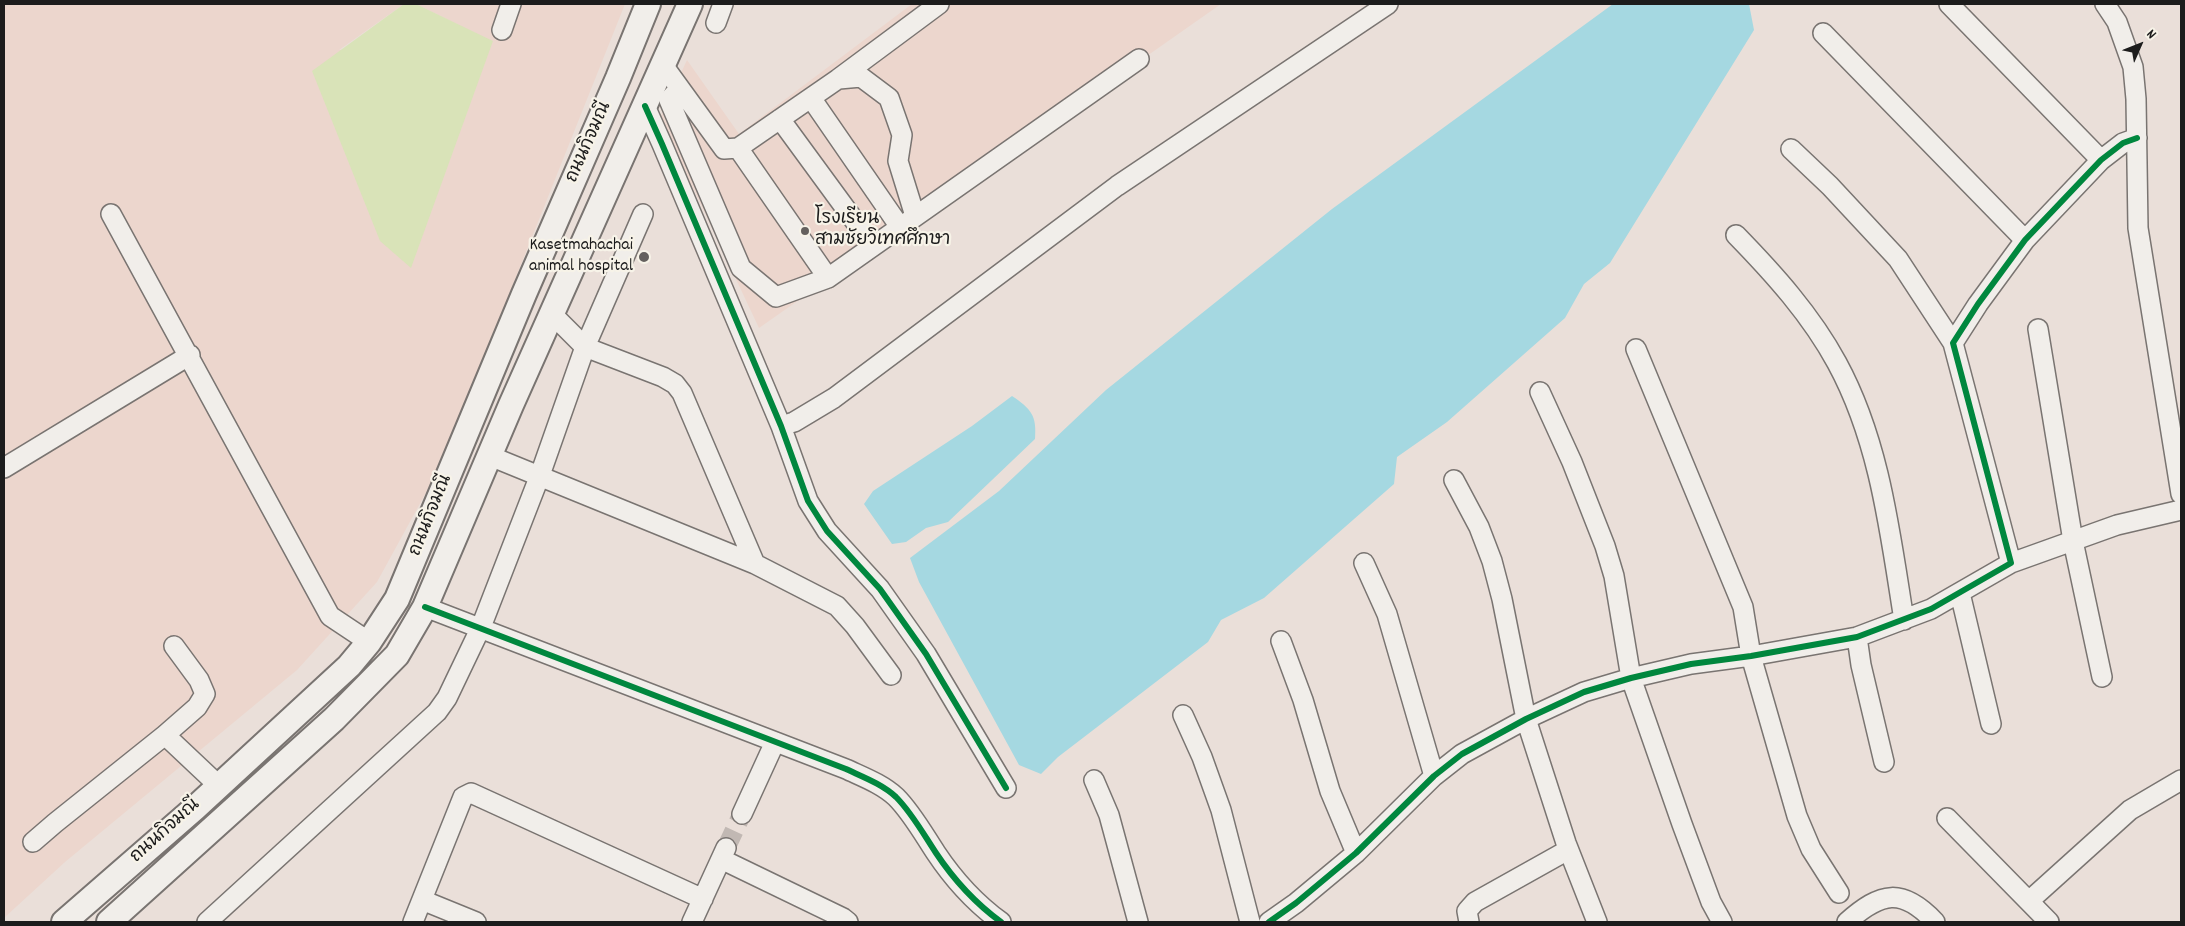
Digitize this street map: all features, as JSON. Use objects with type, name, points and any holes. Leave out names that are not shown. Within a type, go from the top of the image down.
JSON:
[{"type":"main road","name":"ถนนกิจมณี","points":[[64,922],[349,666],[369,642],[397,600],[648,4]]},
{"type":"main road","name":"ถนนกิจมณี","points":[[109,922],[334,719],[397,655],[425,606],[690,4]]},
{"type":"street","points":[[502,30],[512,4]]},
{"type":"street","points":[[716,24],[723,4]]},
{"type":"street","points":[[659,73],[674,94],[724,148],[738,148],[838,79],[939,4]]},
{"type":"street","points":[[781,426],[794,422],[834,398],[1117,186],[1388,4]]},
{"type":"street","points":[[1949,4],[2101,160]]},
{"type":"street","points":[[2105,4],[2117,22],[2133,67],[2137,138],[2138,228],[2181,494]]},
{"type":"street","points":[[1822,33],[2025,240]]},
{"type":"street","points":[[674,94],[740,268],[776,297],[828,278],[1139,59]]},
{"type":"street","points":[[838,79],[861,76],[889,98],[902,135],[898,160],[908,222]]},
{"type":"street","points":[[811,98],[908,222]]},
{"type":"street","points":[[644,106],[662,144],[781,426],[808,501],[827,531],[880,589],[926,654],[1006,788]]},
{"type":"street","points":[[780,119],[873,246]]},
{"type":"street","points":[[1953,343],[1978,304],[2025,240],[2101,160],[2123,143],[2137,138]]},
{"type":"street","points":[[738,148],[828,278]]},
{"type":"street","points":[[1791,149],[1830,186],[1898,259],[1953,343],[2011,563]]},
{"type":"street","points":[[111,214],[190,355],[330,616],[369,642]]},
{"type":"street","points":[[207,922],[438,712],[447,698],[481,627],[540,475],[585,347],[643,214]]},
{"type":"street","points":[[1736,235],[1772,272],[1793,298],[1837,363],[1851,393],[1877,466],[1904,620]]},
{"type":"street","points":[[552,314],[585,347],[663,377],[675,384],[682,393],[755,564]]},
{"type":"street","points":[[2038,329],[2073,541],[2102,677]]},
{"type":"street","points":[[1636,349],[1734,581],[1743,607],[1751,656],[1797,816],[1811,849],[1839,893]]},
{"type":"street","points":[[4,468],[190,355]]},
{"type":"street","points":[[1540,392],[1572,462],[1605,546],[1614,576],[1631,678],[1711,902],[1722,922]]},
{"type":"street","points":[[490,456],[755,564],[837,606],[856,626],[891,675]]},
{"type":"street","points":[[1454,480],[1479,527],[1492,562],[1502,599],[1526,718],[1568,850],[1597,922]]},
{"type":"street","points":[[1268,922],[1296,903],[1356,853],[1434,776],[1462,754],[1526,718],[1584,692],[1631,678],[1692,664],[1751,656],[1858,636],[1931,609],[2011,563],[2116,524],[2181,510]]},
{"type":"street","points":[[1364,563],[1387,614],[1434,776]]},
{"type":"street","points":[[1960,593],[1991,724]]},
{"type":"street","points":[[425,606],[776,742],[878,784],[896,797],[960,886],[1001,922]]},
{"type":"street","points":[[1858,636],[1862,665],[1884,762]]},
{"type":"street","points":[[1281,641],[1303,700],[1330,790],[1356,853]]},
{"type":"street","points":[[33,842],[197,707],[205,694],[199,680],[174,646]]},
{"type":"street","points":[[1184,715],[1202,757],[1221,810],[1250,922]]},
{"type":"street","points":[[165,735],[218,785]]},
{"type":"street","points":[[742,814],[776,742]]},
{"type":"street","points":[[1094,780],[1109,815],[1138,922]]},
{"type":"street","points":[[2029,901],[2130,810],[2181,780]]},
{"type":"street","points":[[413,922],[463,797],[471,793],[703,899]]},
{"type":"street","points":[[1947,818],[2049,922]]},
{"type":"street","points":[[1468,922],[1467,911],[1475,902],[1568,850]]},
{"type":"street","points":[[692,922],[723,854],[848,922]]},
{"type":"street","points":[[1847,922],[1874,901],[1890,896],[1904,898],[1923,910],[1935,922]]},
{"type":"street","points":[[422,900],[476,922]]},
{"type":"shaded area","points":[[4,4],[404,4],[339,50],[493,42],[416,4],[625,4],[441,465],[377,582],[297,670],[65,862],[4,918]]},
{"type":"shaded area","name":"โรงเรียน สามชัยวิเทศศึกษา","points":[[912,4],[1221,4],[759,328],[660,118],[687,60],[739,134]]},
{"type":"green space","points":[[404,4],[416,4],[493,41],[411,268],[380,241],[312,71]]},
{"type":"water","points":[[1613,4],[1749,4],[1754,30],[1610,263],[1584,284],[1565,318],[1447,422],[1397,457],[1394,484],[1264,598],[1221,620],[1208,642],[1058,757],[1041,774],[1019,765],[919,582],[910,558],[999,491],[1106,390],[1332,209]]},
{"type":"water","points":[[1012,396],[1028,409],[1034,418],[1035,439],[948,522],[926,528],[906,542],[892,544],[864,504],[873,491],[972,426]]},
{"type":"tunnel","points":[[726,848],[742,814]]},
{"type":"cycle path","points":[[645,106],[781,426],[808,501],[827,531],[880,589],[926,654],[1006,788]]},
{"type":"cycle path","points":[[1269,922],[1296,903],[1356,853],[1434,776],[1462,754],[1526,719],[1584,692],[1631,678],[1691,664],[1751,656],[1857,637],[1931,609],[2011,563],[1953,343],[1978,304],[2025,240],[2101,160],[2123,143],[2137,138]]},
{"type":"cycle path","points":[[425,607],[846,769],[879,785],[891,792],[907,810],[958,882],[982,907],[1001,922]]},
{"type":"place","name":"โรงเรียน สามชัยวิเทศศึกษา","points":[[805,231]]},
{"type":"place","name":"Kasetmahachai animal hospital","points":[[644,257]]}]
